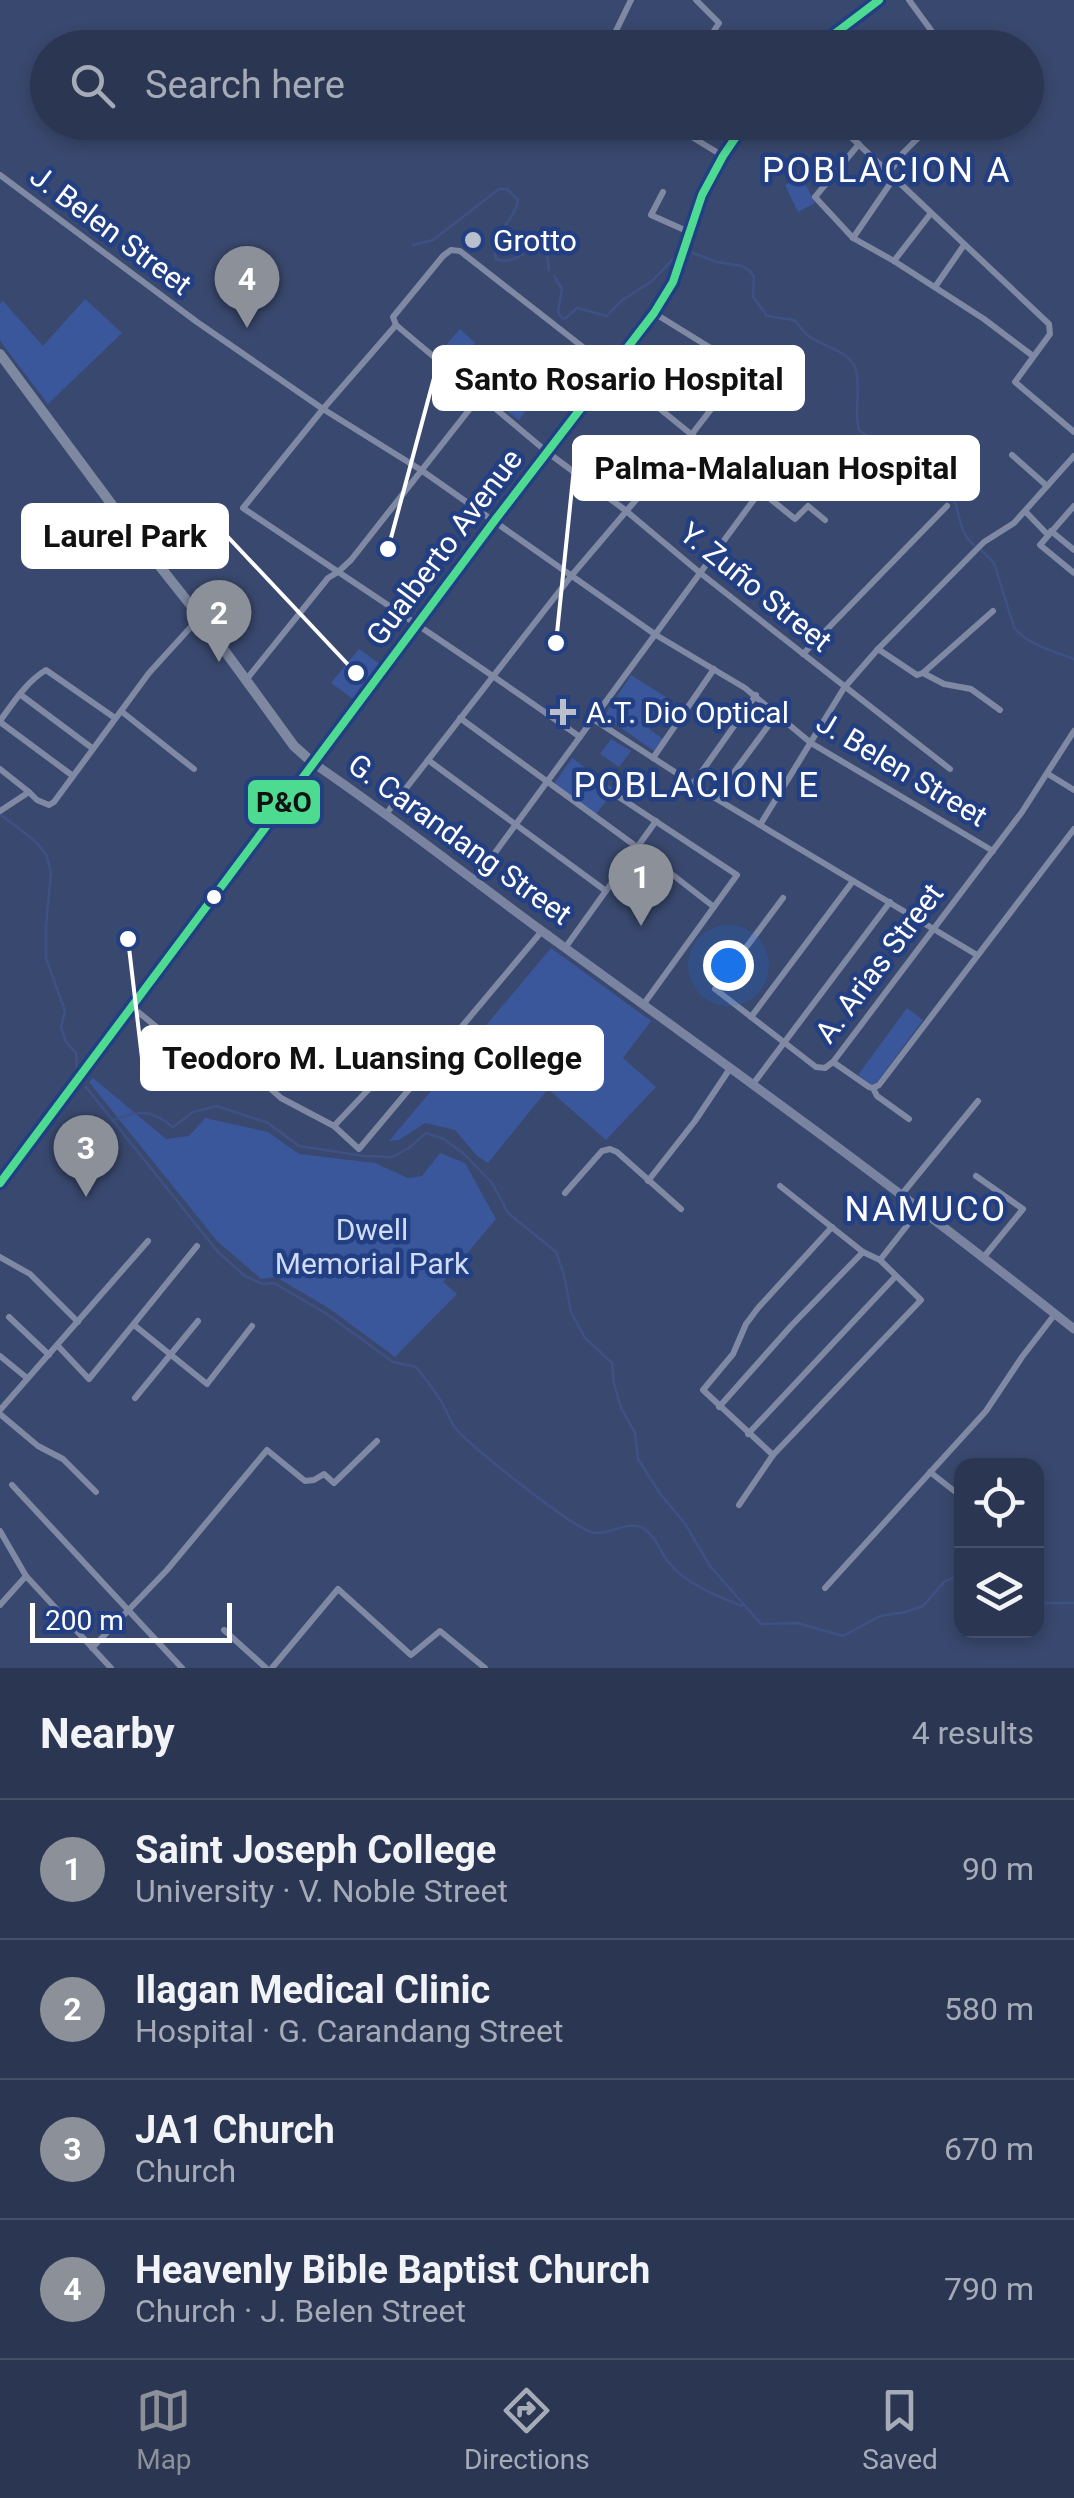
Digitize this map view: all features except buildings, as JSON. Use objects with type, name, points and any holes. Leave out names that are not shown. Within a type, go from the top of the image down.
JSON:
[{"type":"main road","points":[[839,30],[879,0]]},
{"type":"main road","name":"Gualberto Avenue","points":[[0,1183],[654,313],[674,282],[702,195],[733,140]]},
{"type":"main road","name":"G. Carandang Street","points":[[0,354],[294,746],[902,1194],[1074,1329]]},
{"type":"street","points":[[617,30],[632,0]]},
{"type":"street","points":[[696,0],[720,23],[715,30]]},
{"type":"street","points":[[909,0],[931,30]]},
{"type":"street","points":[[697,140],[722,156]]},
{"type":"street","points":[[855,140],[1049,324],[1050,334],[1014,382],[1074,432]]},
{"type":"street","points":[[852,238],[903,154],[916,140]]},
{"type":"street","points":[[859,144],[815,197],[852,238],[935,286],[1033,356]]},
{"type":"street","name":"J. Belen Street","points":[[0,176],[185,313],[323,409],[495,520],[656,635],[756,696],[811,742],[994,851]]},
{"type":"street","points":[[663,192],[651,215],[689,232]]},
{"type":"street","points":[[894,261],[931,213]]},
{"type":"street","points":[[935,286],[964,245]]},
{"type":"street","points":[[580,737],[243,508],[396,325],[396,312],[442,256],[452,250],[460,251],[795,519],[808,506],[825,520]]},
{"type":"street","points":[[386,814],[572,575],[743,368],[654,313]]},
{"type":"street","name":"Y. Zuño Street","points":[[396,325],[547,452],[950,769]]},
{"type":"street","points":[[246,680],[328,578],[351,560],[480,396]]},
{"type":"street","points":[[1012,455],[1047,486]]},
{"type":"street","points":[[760,825],[844,688],[984,542],[1014,524],[1074,456]]},
{"type":"street","points":[[475,880],[761,490]]},
{"type":"street","points":[[802,654],[947,506]]},
{"type":"street","points":[[1074,506],[1040,545],[1074,573]]},
{"type":"street","points":[[1025,511],[1074,550]]},
{"type":"street","points":[[878,649],[917,676],[993,611]]},
{"type":"street","points":[[0,769],[37,800],[49,805],[156,666],[200,617]]},
{"type":"street","points":[[653,758],[714,669]]},
{"type":"street","points":[[72,776],[0,722],[20,694],[46,670],[118,714],[194,768]]},
{"type":"street","points":[[923,672],[944,684],[970,689],[1000,710]]},
{"type":"street","points":[[20,694],[92,748]]},
{"type":"street","points":[[693,784],[756,696]]},
{"type":"street","points":[[715,798],[776,714]]},
{"type":"street","points":[[460,718],[714,907]]},
{"type":"street","points":[[593,718],[715,798],[977,955]]},
{"type":"street","name":"A. Arias Street","points":[[783,898],[715,990],[816,1068],[825,1068],[994,851],[1074,731]]},
{"type":"street","points":[[428,760],[606,891]]},
{"type":"street","points":[[1048,774],[1074,790]]},
{"type":"street","points":[[0,811],[29,792]]},
{"type":"street","points":[[619,797],[738,874],[643,1004]]},
{"type":"street","points":[[565,948],[656,821]]},
{"type":"street","points":[[874,1088],[1074,829]]},
{"type":"street","points":[[751,1017],[853,880]]},
{"type":"street","points":[[753,1084],[890,902]]},
{"type":"street","points":[[132,1006],[157,1029],[238,1062],[281,1098],[334,1126],[360,1149],[542,931]]},
{"type":"street","points":[[334,1126],[415,1040],[421,1040],[438,1055]]},
{"type":"street","points":[[833,1062],[874,1088],[877,1096],[908,1118]]},
{"type":"street","points":[[648,1181],[695,1122],[731,1067]]},
{"type":"street","points":[[902,1194],[978,1102]]},
{"type":"street","points":[[565,1193],[602,1151],[610,1149],[681,1209]]},
{"type":"street","points":[[976,1176],[1022,1209],[984,1258]]},
{"type":"street","points":[[740,1504],[772,1455],[920,1300],[880,1260],[863,1252],[780,1186]]},
{"type":"street","points":[[880,1260],[920,1208]]},
{"type":"street","points":[[772,1455],[703,1390],[733,1354],[750,1316],[832,1227]]},
{"type":"street","points":[[96,1492],[63,1459],[38,1446],[0,1412],[148,1241]]},
{"type":"street","points":[[58,1346],[89,1379],[197,1246]]},
{"type":"street","points":[[719,1406],[863,1252]]},
{"type":"street","points":[[0,1257],[30,1274],[78,1322]]},
{"type":"street","points":[[748,1434],[895,1276]]},
{"type":"street","points":[[825,1588],[986,1411],[1055,1314]]},
{"type":"street","points":[[9,1317],[49,1354]]},
{"type":"street","points":[[135,1398],[198,1321]]},
{"type":"street","points":[[134,1325],[206,1384],[252,1326]]},
{"type":"street","points":[[0,1356],[27,1378]]},
{"type":"street","points":[[92,1648],[130,1610],[267,1450],[304,1482],[324,1474],[334,1482],[376,1441]]},
{"type":"street","points":[[930,1472],[954,1491]]},
{"type":"street","points":[[12,1485],[182,1668]]},
{"type":"street","points":[[0,1532],[26,1576],[112,1668]]},
{"type":"street","points":[[0,1606],[26,1576]]},
{"type":"street","points":[[224,1630],[269,1668],[338,1589],[411,1655],[440,1631],[485,1668]]},
{"type":"green space","points":[[802,177],[815,203],[798,212],[785,185]]},
{"type":"green space","points":[[85,299],[122,333],[48,404],[0,341],[0,304],[3,301],[43,346]]},
{"type":"green space","points":[[460,329],[475,343],[457,363],[461,366],[455,372],[438,354]]},
{"type":"green space","points":[[527,379],[541,390],[519,420],[495,402],[510,382],[519,389]]},
{"type":"green space","points":[[359,649],[380,664],[353,699],[331,683]]},
{"type":"green space","points":[[631,675],[669,699],[649,729],[663,739],[654,751],[604,716]]},
{"type":"green space","points":[[611,739],[631,751],[619,767],[600,754]]},
{"type":"green space","points":[[572,758],[615,790],[596,814],[554,784]]},
{"type":"green space","points":[[551,948],[651,1021],[623,1058],[656,1087],[606,1140],[548,1089],[488,1163],[455,1130],[425,1123],[399,1140],[389,1141]]},
{"type":"green space","points":[[907,1008],[923,1020],[871,1085],[858,1075]]},
{"type":"green space","name":"Dwell Memorial Park","points":[[93,1078],[166,1139],[189,1136],[205,1118],[268,1132],[299,1154],[375,1163],[408,1178],[422,1176],[440,1153],[465,1163],[496,1219],[443,1282],[457,1294],[395,1357],[330,1309],[276,1277],[261,1279],[217,1241],[89,1082]]},
{"type":"waterway","points":[[413,245],[433,240],[499,189],[507,189],[518,200],[496,242],[496,259],[515,259],[542,242],[549,270]]},
{"type":"waterway","points":[[693,253],[750,271],[754,277],[753,297],[767,316],[794,320],[816,341],[851,360],[857,375],[859,430],[943,481],[953,496],[963,531],[974,545]]},
{"type":"waterway","points":[[554,276],[562,289],[558,312],[562,318],[577,308],[607,316],[621,301],[652,281],[675,257]]},
{"type":"waterway","points":[[982,551],[994,563],[1019,633],[1033,643],[1074,659]]},
{"type":"waterway","points":[[1,815],[46,854],[51,872],[46,958],[65,1011],[61,1027],[66,1042],[76,1053],[77,1072]]},
{"type":"waterway","points":[[86,1087],[218,1252],[245,1276],[262,1284],[274,1283],[327,1314],[393,1362],[416,1367],[462,1435],[562,1515],[591,1532],[643,1528],[685,1578],[742,1606]]},
{"type":"waterway","points":[[113,1120],[144,1113],[173,1127],[193,1112],[217,1106],[268,1123],[299,1146],[364,1156],[392,1157],[426,1133],[444,1139],[492,1183],[508,1213],[556,1252],[571,1312],[585,1338],[612,1363],[621,1408],[635,1433],[638,1459],[710,1566],[761,1624],[797,1623],[843,1636],[880,1616],[923,1606],[944,1582],[954,1577]]},
{"type":"waterway","points":[[1044,1603],[1074,1603]]},
{"type":"transit line","name":"P&O","points":[[840,30],[879,0]]},
{"type":"transit line","name":"P&O","points":[[0,1183],[654,313],[673,282],[702,195],[734,140]]},
{"type":"place","name":"Grotto","points":[[473,240]]},
{"type":"place","name":"Heavenly Bible Baptist Church","points":[[247,328]]},
{"type":"place","name":"Santo Rosario Hospital","points":[[388,549]]},
{"type":"place","name":"Palma-Malaluan Hospital","points":[[556,643]]},
{"type":"place","name":"Ilagan Medical Clinic","points":[[219,662]]},
{"type":"place","name":"Laurel Park","points":[[356,673]]},
{"type":"place","name":"A.T. Dio Optical","points":[[563,712]]},
{"type":"place","name":"Saint Joseph College","points":[[641,926]]},
{"type":"place","name":"Teodoro M. Luansing College","points":[[128,939]]},
{"type":"place","name":"JA1 Church","points":[[86,1197]]},
{"type":"district","name":"POBLACION A","points":[[887,170]]},
{"type":"district","name":"POBLACION E","points":[[697,785]]},
{"type":"district","name":"NAMUCO","points":[[926,1209]]}]
